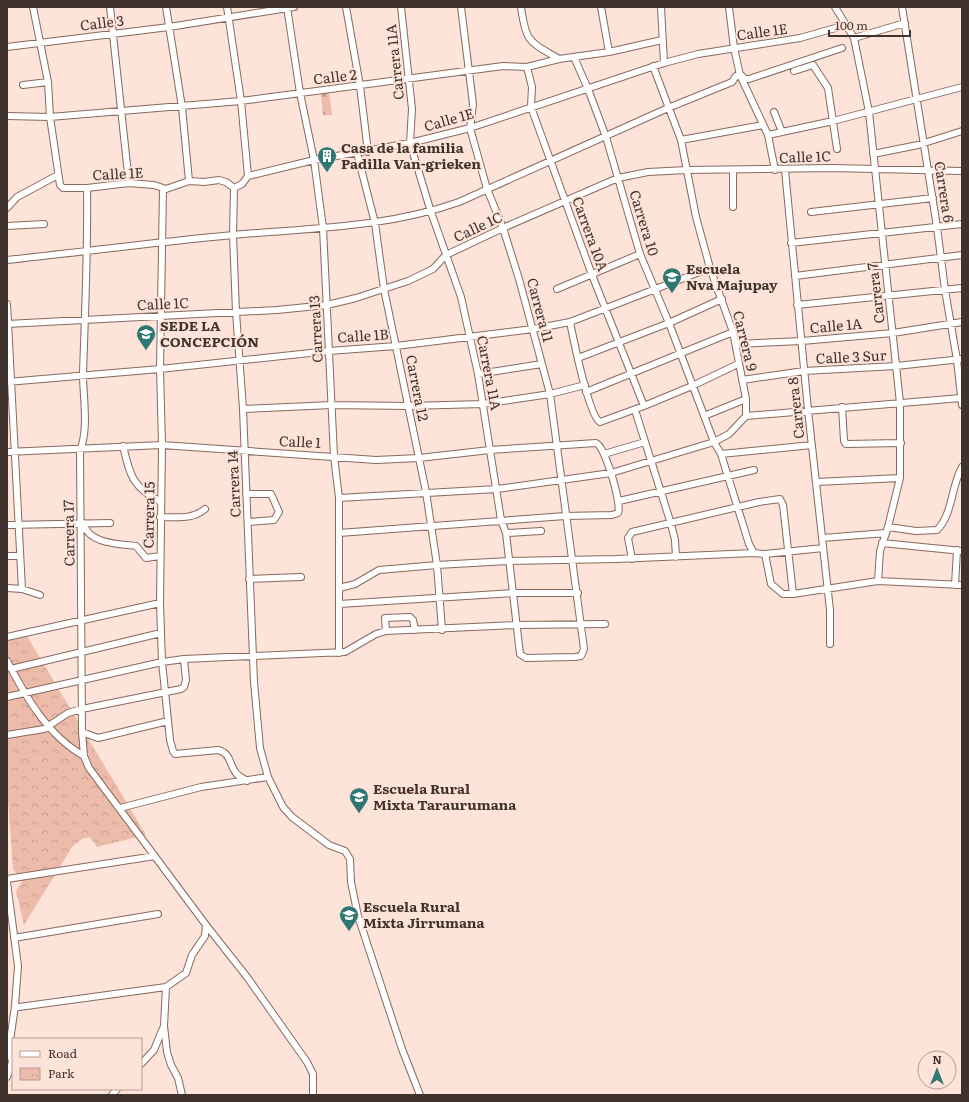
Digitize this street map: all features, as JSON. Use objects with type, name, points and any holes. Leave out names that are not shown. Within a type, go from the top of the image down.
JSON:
[{"type":"street","points":[[7,208],[17,197],[58,175],[50,117],[48,82],[39,42],[34,7]]},
{"type":"street","points":[[110,7],[129,183]]},
{"type":"street","points":[[166,7],[182,107],[189,181]]},
{"type":"street","points":[[227,7],[241,101],[248,176]]},
{"type":"street","name":"Calle 3","points":[[7,47],[169,27],[294,7]]},
{"type":"street","points":[[346,7],[360,86],[368,152]]},
{"type":"street","name":"Carrera 11A","points":[[401,7],[410,80],[412,119],[410,143],[430,212],[461,297],[478,374],[501,520],[506,533],[508,561],[520,654],[522,657],[526,658],[581,656],[584,649],[581,624]]},
{"type":"street","name":"Carrera 11","points":[[461,7],[473,104],[470,128],[487,188],[503,228],[533,329],[550,394],[558,447],[560,479],[578,593],[581,624]]},
{"type":"street","points":[[521,7],[525,32],[528,38],[559,59]]},
{"type":"street","points":[[601,7],[609,52]]},
{"type":"street","points":[[661,7],[664,63]]},
{"type":"street","points":[[728,7],[740,76],[768,135],[775,170]]},
{"type":"street","name":"Carrera 7","points":[[835,7],[854,41],[869,112],[884,265],[900,403],[900,478],[879,557],[878,581]]},
{"type":"street","name":"Carrera 6","points":[[902,7],[933,198],[945,290],[960,360],[962,401]]},
{"type":"street","name":"Carrera 13","points":[[287,8],[300,93],[314,160],[323,228],[334,456],[339,498],[339,653]]},
{"type":"street","points":[[854,41],[905,23]]},
{"type":"street","name":"Calle 1E","points":[[58,175],[60,185],[63,188],[87,188],[129,183],[156,185],[163,188],[170,188],[189,181],[223,181],[234,188],[242,184],[248,176],[314,160],[368,152],[410,143],[470,128],[664,63],[734,48],[800,38],[846,25]]},
{"type":"street","name":"Calle 2","points":[[7,116],[50,117],[241,101],[509,66],[527,67],[559,59],[609,52],[662,40]]},
{"type":"street","points":[[7,260],[233,235],[376,222],[430,212],[459,202],[487,188],[606,137],[668,108],[734,82],[736,76],[750,79],[842,48]]},
{"type":"street","name":"Carrera 10","points":[[574,57],[606,137],[640,254],[682,354],[692,386],[714,442],[721,454],[748,544],[754,552]]},
{"type":"street","points":[[794,71],[810,65],[816,68],[828,88],[837,149]]},
{"type":"street","name":"Carrera 9","points":[[653,66],[681,140],[696,217],[710,268],[733,332],[746,399],[746,416]]},
{"type":"street","name":"Carrera 10A","points":[[527,67],[532,87],[531,107],[592,275],[644,406]]},
{"type":"street","points":[[23,85],[48,82]]},
{"type":"street","points":[[768,135],[833,121],[962,87]]},
{"type":"street","points":[[774,112],[782,132]]},
{"type":"street","points":[[681,140],[763,125]]},
{"type":"street","points":[[873,154],[923,143],[962,130]]},
{"type":"street","name":"Carrera 12","points":[[357,153],[376,222],[384,289],[432,525],[437,564],[442,630]]},
{"type":"street","name":"Calle 1C","points":[[8,324],[236,312],[327,305],[384,289],[428,272],[446,255],[503,228],[618,178],[648,172],[832,168],[875,170],[928,169],[962,171]]},
{"type":"street","points":[[733,170],[733,207]]},
{"type":"street","name":"Carrera 8","points":[[785,170],[797,305],[830,610],[830,644]]},
{"type":"street","name":"Carrera 17","points":[[87,188],[88,252],[83,375],[84,438],[80,450],[82,523],[81,680],[84,756],[89,768],[206,925],[247,977],[310,1068],[313,1074],[313,1095]]},
{"type":"street","name":"Carrera 15","points":[[163,188],[160,369],[162,445],[160,603],[162,662],[170,740],[174,753],[221,750],[227,754],[236,774],[246,780]]},
{"type":"street","name":"Carrera 14","points":[[234,188],[233,235],[236,312],[243,408],[249,579],[252,598],[253,656],[260,748],[268,777],[275,793],[288,813],[329,845],[345,851],[350,859],[351,882],[358,916],[402,1049],[420,1095]]},
{"type":"street","points":[[811,212],[878,206],[933,198]]},
{"type":"street","points":[[7,226],[44,224]]},
{"type":"street","points":[[791,243],[962,224]]},
{"type":"street","points":[[557,288],[592,275],[640,254]]},
{"type":"street","points":[[795,276],[941,257],[962,256]]},
{"type":"street","name":"Calle 1B","points":[[9,382],[160,369],[329,351],[396,346],[533,329],[570,322],[710,268]]},
{"type":"street","points":[[797,305],[888,297],[962,288]]},
{"type":"street","points":[[578,358],[669,323],[722,299]]},
{"type":"street","points":[[7,304],[9,382],[15,451],[22,589]]},
{"type":"street","points":[[570,322],[585,389],[598,422],[605,422],[635,410],[692,386],[738,364]]},
{"type":"street","name":"Calle 1A","points":[[736,344],[802,341],[893,333],[962,322]]},
{"type":"street","points":[[243,408],[332,405],[408,406],[483,404],[585,389],[682,354],[733,332]]},
{"type":"street","name":"Calle 3 Sur","points":[[742,380],[804,371],[896,366],[960,360]]},
{"type":"street","points":[[478,374],[542,364]]},
{"type":"street","points":[[704,416],[746,399]]},
{"type":"street","points":[[339,498],[497,489],[611,473],[714,442],[729,434],[746,416],[900,403],[962,401]]},
{"type":"street","points":[[842,408],[844,441],[846,444],[901,443]]},
{"type":"street","points":[[635,410],[672,524],[676,544],[676,557]]},
{"type":"street","points":[[339,533],[501,520],[617,514],[620,510],[611,473],[604,454],[645,442]]},
{"type":"street","name":"Calle 1","points":[[7,452],[80,450],[123,446],[162,445],[244,452],[334,456],[376,460],[419,458],[490,450],[600,444],[604,454]]},
{"type":"street","points":[[721,454],[812,445]]},
{"type":"street","points":[[123,446],[127,463],[136,484],[146,495],[161,502]]},
{"type":"street","points":[[822,538],[887,530],[937,530],[946,513],[954,483],[962,467]]},
{"type":"street","points":[[618,501],[661,493],[728,475],[754,470]]},
{"type":"street","points":[[816,482],[900,478]]},
{"type":"street","points":[[246,494],[271,494],[278,512],[274,520],[248,522]]},
{"type":"street","points":[[632,559],[628,538],[630,534],[738,507],[773,499],[780,499],[782,502],[789,552],[793,594]]},
{"type":"street","points":[[160,517],[190,517],[205,509]]},
{"type":"street","points":[[82,523],[86,531],[110,544],[136,546],[146,558],[160,556]]},
{"type":"street","points":[[7,525],[110,523]]},
{"type":"street","points":[[506,533],[541,532]]},
{"type":"street","points":[[882,543],[959,551],[955,585]]},
{"type":"street","points":[[339,588],[355,584],[379,570],[437,564],[632,559],[754,552],[765,554],[823,548]]},
{"type":"street","points":[[765,554],[770,584],[783,594],[793,594],[878,581],[962,585]]},
{"type":"street","points":[[7,556],[20,556]]},
{"type":"street","points":[[249,579],[301,576]]},
{"type":"street","points":[[7,588],[22,589],[40,595]]},
{"type":"street","points":[[339,604],[440,596],[513,593],[578,593]]},
{"type":"street","points":[[7,637],[160,603]]},
{"type":"street","points":[[386,631],[385,618],[405,616],[410,617],[413,620],[414,630]]},
{"type":"street","points":[[7,697],[162,662],[184,659],[339,653],[350,650],[376,634],[386,631],[442,630],[517,625],[605,624]]},
{"type":"street","points":[[11,669],[161,633]]},
{"type":"street","points":[[7,735],[34,731],[48,727],[68,713],[82,708],[184,688],[186,680],[184,659]]},
{"type":"street","points":[[7,661],[48,727],[73,750],[84,756]]},
{"type":"street","points":[[82,732],[98,738],[168,721]]},
{"type":"street","points":[[120,808],[202,787],[268,777]]},
{"type":"street","points":[[7,1077],[12,1062],[9,1048],[16,1006],[18,966],[7,881],[155,856]]},
{"type":"street","points":[[14,938],[158,914]]},
{"type":"street","points":[[16,1006],[19,1007],[166,987],[186,973],[192,955],[205,936],[206,925]]},
{"type":"street","points":[[166,987],[164,1026],[169,1059],[178,1078],[182,1095]]},
{"type":"street","points":[[142,1063],[154,1050],[164,1026]]},
{"type":"green space","points":[[329,92],[332,115],[323,115],[321,93]]},
{"type":"green space","points":[[25,633],[146,835],[97,847],[90,837],[82,839],[72,847],[24,925],[16,891],[22,881],[13,869],[7,787],[7,637]]},
{"type":"place","name":"Casa de la familia Padilla Van-grieken","points":[[327,173]]},
{"type":"place","name":"Escuela Nva Majupay","points":[[672,294]]},
{"type":"place","name":"SEDE LA CONCEPCIÓN","points":[[146,351]]},
{"type":"place","name":"Escuela Rural Mixta Taraurumana","points":[[359,814]]},
{"type":"place","name":"Escuela Rural Mixta Jirrumana","points":[[349,932]]}]
